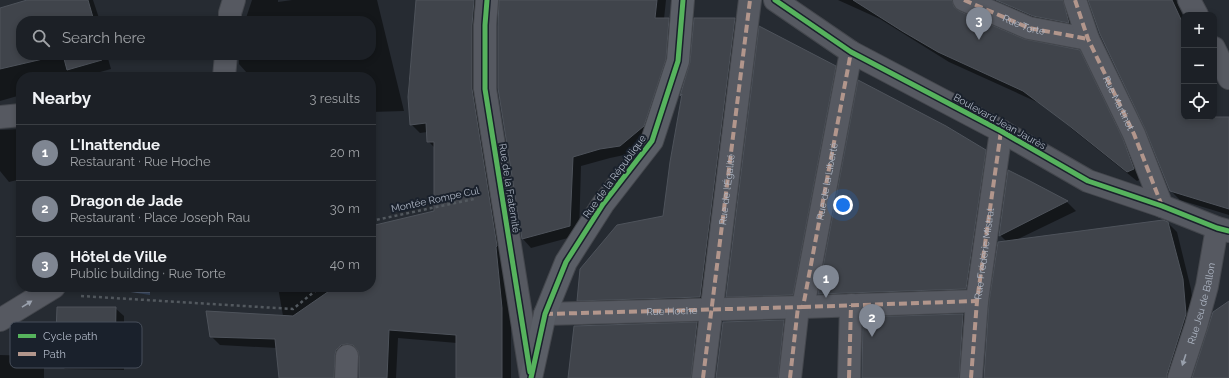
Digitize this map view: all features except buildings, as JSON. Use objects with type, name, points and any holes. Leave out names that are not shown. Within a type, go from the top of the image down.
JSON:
[{"type":"main road","name":"Rue de la République","points":[[531,378],[545,314],[566,262],[603,204],[652,141],[678,61],[683,0]]},
{"type":"street","points":[[230,16],[234,0]]},
{"type":"street","name":"Rue de la Fraternité","points":[[487,0],[485,25],[485,89],[531,378]]},
{"type":"street","name":"Rue de l'Égalité","points":[[703,378],[750,0]]},
{"type":"street","name":"Boulevard Jean Jaurès","points":[[775,0],[851,52],[1001,131],[1088,181],[1162,206],[1223,229]]},
{"type":"street","name":"Rue Torte","points":[[964,0],[1029,28],[1088,39]]},
{"type":"street","name":"Rue Martinot","points":[[1075,0],[1088,39],[1134,134],[1162,206]]},
{"type":"street","points":[[1189,0],[1195,12]]},
{"type":"street","name":"Rue de la Liberté","points":[[790,378],[801,307],[851,52]]},
{"type":"street","points":[[1217,54],[1229,78]]},
{"type":"street","points":[[224,72],[226,60]]},
{"type":"street","points":[[0,117],[16,115]]},
{"type":"street","name":"Rue Frédéric Mistral","points":[[971,378],[977,301],[1001,131]]},
{"type":"street","name":"Rue Jeu de Ballon","points":[[1179,378],[1196,326],[1223,229]]},
{"type":"street","points":[[0,320],[46,292]]},
{"type":"street","name":"Rue Hoche","points":[[545,314],[977,301]]},
{"type":"street","points":[[849,378],[851,305]]},
{"type":"street","points":[[346,356],[346,378]]},
{"type":"path","points":[[75,292],[292,309],[314,292]]},
{"type":"water","points":[[131,292],[150,292],[150,295]]},
{"type":"marked path","points":[[703,378],[750,0]]},
{"type":"marked path","points":[[964,0],[1029,28],[1088,39]]},
{"type":"marked path","points":[[1075,0],[1088,39],[1134,134],[1162,206]]},
{"type":"marked path","points":[[545,314],[803,307],[851,52]]},
{"type":"marked path","points":[[971,378],[977,301],[1001,131]]},
{"type":"marked path","points":[[803,307],[977,301]]},
{"type":"marked path","points":[[849,378],[851,305]]},
{"type":"marked path","points":[[790,378],[798,307]]},
{"type":"cycle path","points":[[487,0],[485,25],[485,89],[530,372]]},
{"type":"cycle path","points":[[531,378],[545,314],[566,262],[603,204],[652,141],[678,61],[683,0]]},
{"type":"cycle path","points":[[775,0],[851,52],[1001,131],[1088,181],[1229,231]]},
{"type":"place","name":"Hôtel de Ville","points":[[979,40]]},
{"type":"place","name":"L'Inattendue","points":[[826,298]]},
{"type":"place","name":"Dragon de Jade","points":[[872,337]]}]
